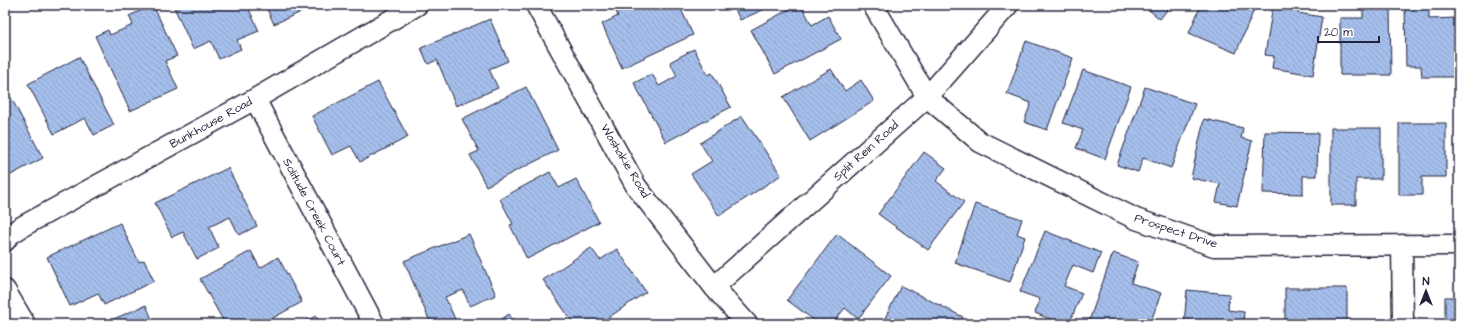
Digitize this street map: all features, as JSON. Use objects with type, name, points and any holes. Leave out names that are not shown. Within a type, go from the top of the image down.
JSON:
[{"type":"street","name":"Bunkhouse Road","points":[[5,241],[9,235],[23,226],[255,99],[417,5]]},
{"type":"street","name":"Washakie Road","points":[[536,5],[636,186],[714,287],[747,324]]},
{"type":"street","name":"Prospect Drive","points":[[873,5],[927,97],[980,142],[1136,219],[1214,246],[1459,245]]},
{"type":"street","name":"Split Rein Road","points":[[714,287],[927,97],[1008,5]]},
{"type":"street","name":"Solitude Creek Court","points":[[255,99],[374,324]]},
{"type":"street","points":[[1402,245],[1403,324]]},
{"type":"street","points":[[5,290],[26,324]]},
{"type":"building","points":[[153,5],[177,56],[165,61],[178,89],[130,111],[95,36],[108,30],[110,35],[133,25],[129,16]]},
{"type":"building","points":[[173,5],[247,5],[259,31],[237,40],[241,49],[219,59],[211,41],[193,49]]},
{"type":"building","points":[[265,5],[317,5],[274,24]]},
{"type":"building","points":[[613,5],[679,5],[693,35],[622,68],[602,24],[618,16]]},
{"type":"building","points":[[733,5],[774,5],[740,20]]},
{"type":"building","points":[[797,5],[801,5],[812,25],[828,16],[841,39],[775,74],[751,30]]},
{"type":"building","points":[[1143,5],[1171,5],[1160,19]]},
{"type":"building","points":[[1201,5],[1256,5],[1236,53],[1189,33]]},
{"type":"building","points":[[1273,5],[1300,5],[1298,13],[1322,17],[1313,75],[1272,68],[1274,56],[1265,55]]},
{"type":"building","points":[[1363,5],[1390,5],[1391,75],[1340,75],[1340,18],[1363,18]]},
{"type":"building","points":[[1405,5],[1429,5],[1429,19],[1456,18],[1457,77],[1422,77],[1421,66],[1406,66]]},
{"type":"building","points":[[490,19],[508,61],[489,69],[498,88],[456,106],[437,60],[428,64],[421,48]]},
{"type":"building","points":[[1026,41],[1073,58],[1047,130],[1024,122],[1031,103],[1007,94]]},
{"type":"building","points":[[694,49],[708,75],[712,73],[731,107],[666,142],[634,83],[652,74],[659,86],[677,76],[670,62]]},
{"type":"building","points":[[79,57],[114,125],[94,135],[85,118],[54,134],[28,84]]},
{"type":"building","points":[[831,69],[845,91],[861,80],[874,101],[810,141],[783,97]]},
{"type":"building","points":[[1083,70],[1131,87],[1105,159],[1076,148],[1083,130],[1063,123]]},
{"type":"building","points":[[378,82],[408,137],[360,162],[351,146],[332,155],[312,116]]},
{"type":"building","points":[[526,87],[558,150],[486,186],[470,155],[479,151],[462,119]]},
{"type":"building","points":[[1145,87],[1195,104],[1171,168],[1143,158],[1138,172],[1117,165]]},
{"type":"building","points":[[8,92],[43,158],[5,178],[5,93]]},
{"type":"building","points":[[742,116],[781,175],[719,216],[691,174],[712,161],[700,143]]},
{"type":"building","points":[[1204,119],[1243,128],[1241,138],[1252,141],[1237,206],[1216,202],[1220,184],[1191,178]]},
{"type":"building","points":[[1399,123],[1446,123],[1446,177],[1422,177],[1422,195],[1399,195]]},
{"type":"building","points":[[1331,128],[1381,128],[1381,179],[1356,179],[1356,205],[1331,205]]},
{"type":"building","points":[[1265,132],[1318,133],[1317,176],[1303,176],[1303,194],[1263,193]]},
{"type":"building","points":[[924,152],[946,168],[936,181],[964,202],[928,250],[878,214]]},
{"type":"building","points":[[228,168],[257,226],[239,235],[230,217],[209,227],[219,248],[197,259],[183,232],[172,237],[155,203]]},
{"type":"building","points":[[550,172],[559,188],[576,179],[599,222],[527,259],[510,225],[513,224],[500,199]]},
{"type":"building","points":[[975,204],[1022,219],[1017,234],[1025,237],[1010,282],[955,263]]},
{"type":"building","points":[[120,223],[139,262],[144,260],[154,281],[104,305],[98,293],[70,306],[47,257]]},
{"type":"building","points":[[1045,231],[1101,253],[1093,273],[1073,265],[1064,286],[1082,293],[1069,324],[1062,324],[1035,313],[1040,299],[1020,292]]},
{"type":"building","points":[[469,234],[496,295],[470,306],[463,290],[445,297],[455,319],[443,324],[431,324],[404,261]]},
{"type":"building","points":[[837,234],[891,276],[858,319],[845,308],[832,324],[819,324],[787,300]]},
{"type":"building","points":[[591,248],[600,260],[617,249],[646,292],[599,324],[574,324],[543,280]]},
{"type":"building","points":[[251,251],[260,268],[278,257],[302,302],[262,324],[225,324],[200,279]]},
{"type":"building","points":[[1113,253],[1138,262],[1131,283],[1161,293],[1150,324],[1088,324]]},
{"type":"building","points":[[901,286],[963,317],[960,324],[882,324]]},
{"type":"building","points":[[1285,288],[1347,288],[1347,324],[1285,324]]},
{"type":"building","points":[[1187,290],[1229,294],[1228,310],[1244,312],[1243,324],[1184,324]]},
{"type":"building","points":[[1445,297],[1459,297],[1459,324],[1445,324]]},
{"type":"building","points":[[146,305],[154,324],[102,324]]},
{"type":"building","points":[[509,314],[516,324],[495,324]]},
{"type":"building","points":[[316,316],[320,324],[299,324]]}]
